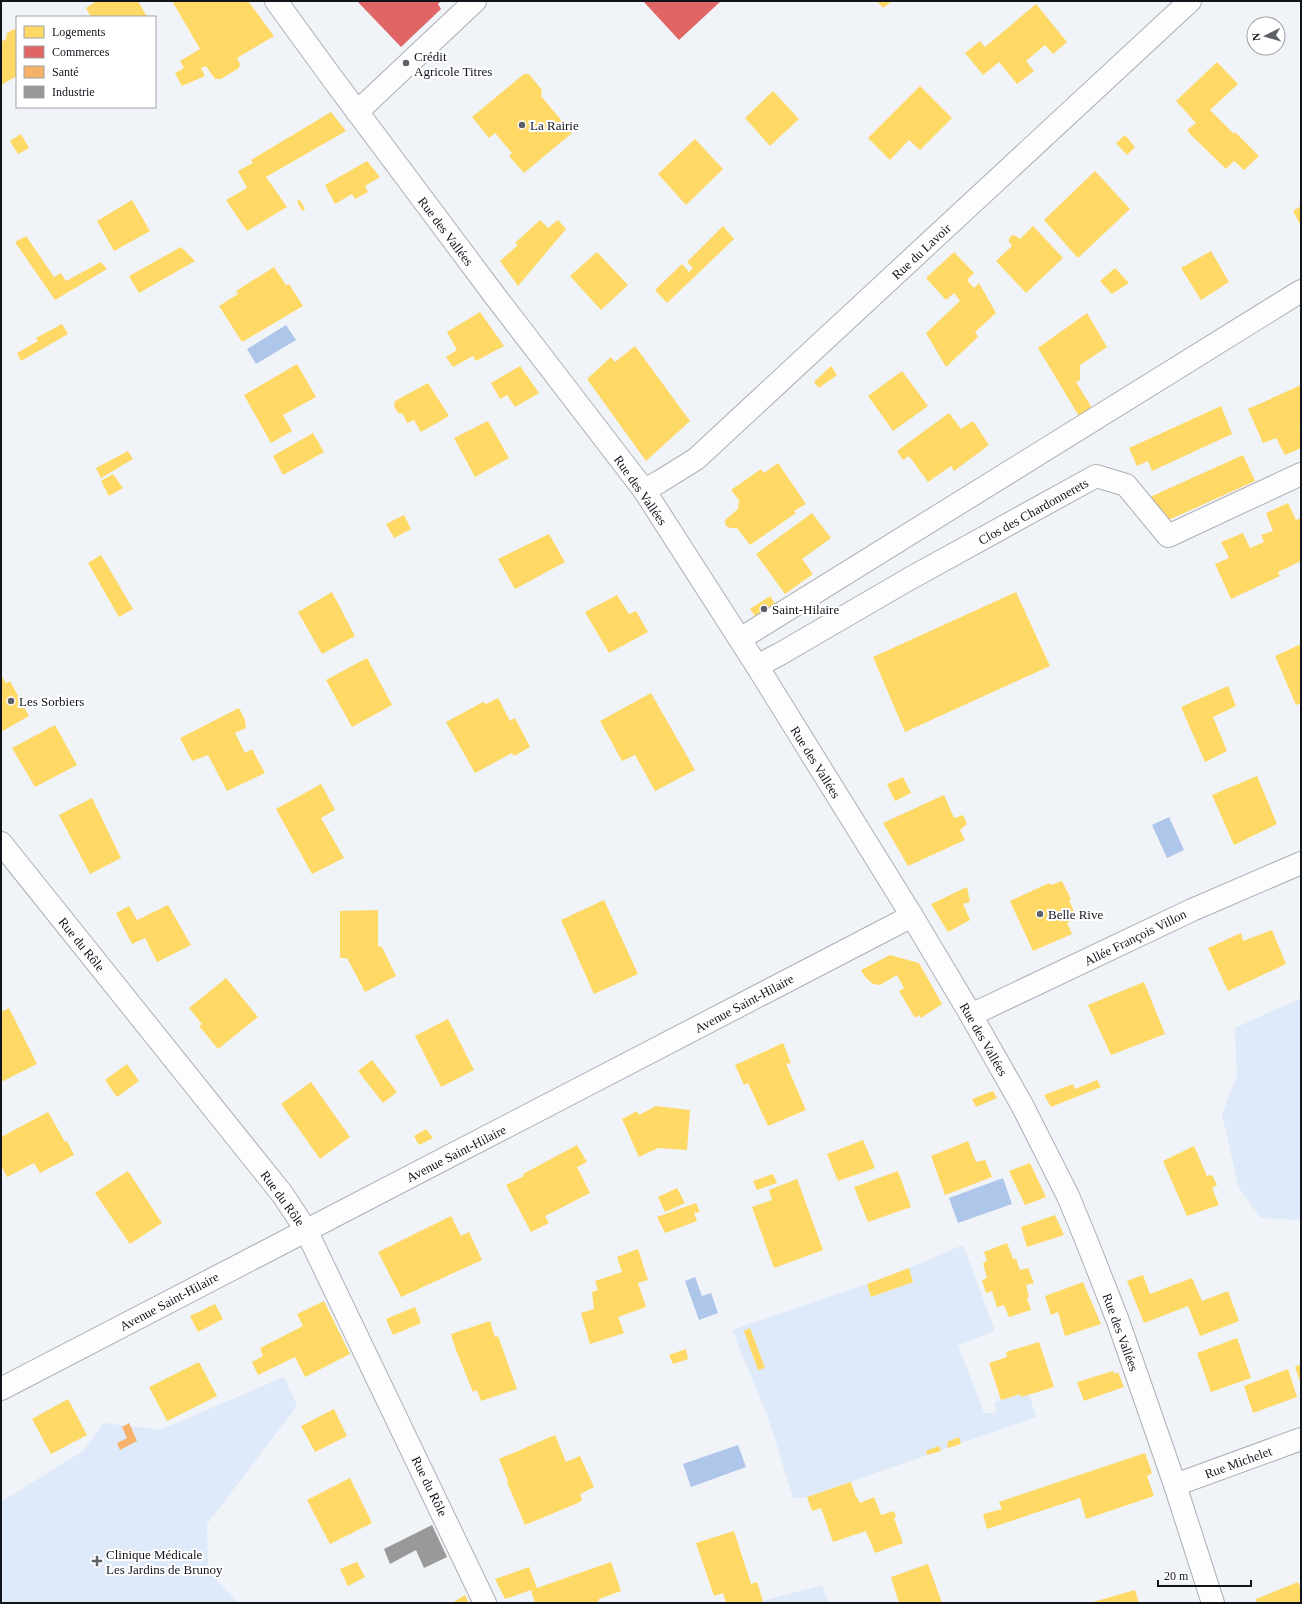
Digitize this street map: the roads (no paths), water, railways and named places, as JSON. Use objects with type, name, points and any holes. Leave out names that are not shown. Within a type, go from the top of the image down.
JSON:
[{"type":"street","name":"Rue des Vallées","points":[[276,1],[357,112],[644,490],[757,666],[912,916],[971,1015],[1022,1105],[1068,1196],[1118,1321],[1213,1603]]},
{"type":"street","points":[[357,112],[475,1]]},
{"type":"street","name":"Rue du Lavoir","points":[[644,490],[659,482],[701,454],[1190,1]]},
{"type":"street","points":[[740,639],[1301,291]]},
{"type":"street","name":"Clos des Chardonnerets","points":[[757,666],[909,579],[1096,476],[1126,485],[1168,536],[1301,474]]},
{"type":"street","name":"Rue du Rôle","points":[[1,843],[283,1195],[306,1230],[485,1603]]},
{"type":"street","name":"Allée François Villon","points":[[971,1015],[1192,910],[1301,862]]},
{"type":"street","name":"Avenue Saint-Hilaire","points":[[1,1388],[912,916]]},
{"type":"street","name":"Rue Michelet","points":[[1174,1485],[1301,1439]]},
{"type":"water","points":[[286,325],[296,340],[256,364],[247,349]]},
{"type":"water","points":[[1169,817],[1184,850],[1167,858],[1152,825]]},
{"type":"water","points":[[1003,1178],[1012,1204],[958,1223],[949,1198]]},
{"type":"water","points":[[695,1277],[702,1296],[711,1293],[718,1313],[699,1320],[685,1281]]},
{"type":"water","points":[[738,1445],[746,1467],[691,1487],[683,1464]]},
{"type":"place","name":"Crédit Agricole Titres","points":[[406,63]]},
{"type":"place","name":"La Rairie","points":[[522,125]]},
{"type":"place","name":"Saint-Hilaire","points":[[764,609]]},
{"type":"place","name":"Les Sorbiers","points":[[11,701]]},
{"type":"place","name":"Belle Rive","points":[[1040,914]]},
{"type":"place","name":"Clinique Médicale Les Jardins de Brunoy","points":[[97,1561]]}]
